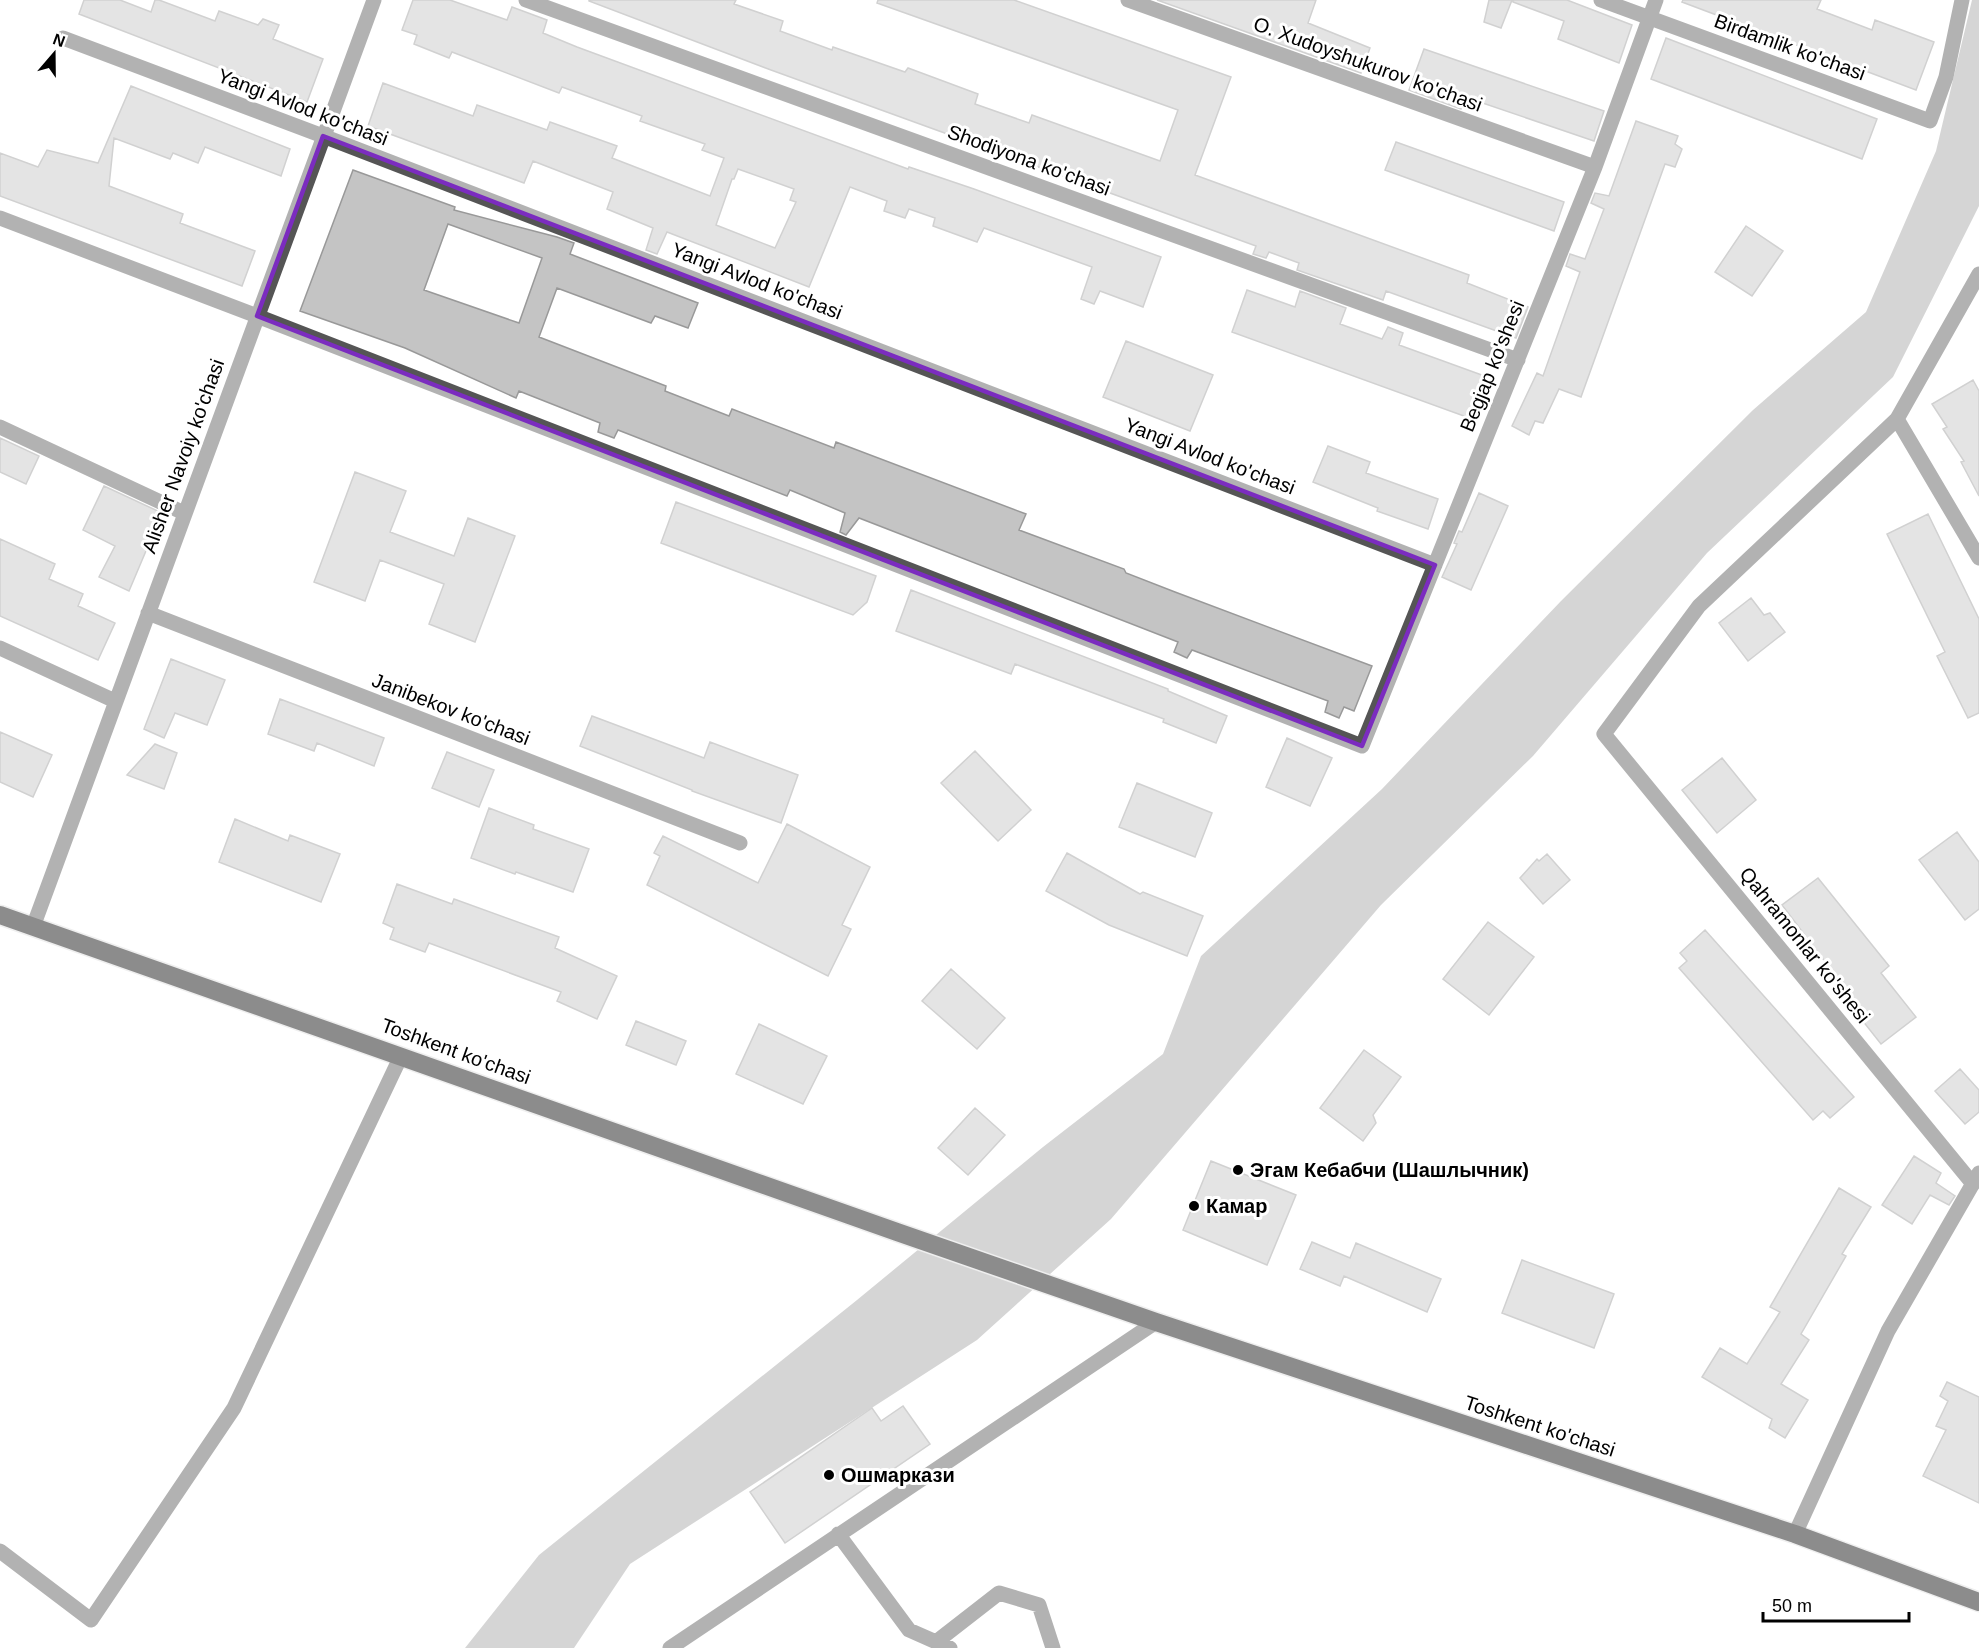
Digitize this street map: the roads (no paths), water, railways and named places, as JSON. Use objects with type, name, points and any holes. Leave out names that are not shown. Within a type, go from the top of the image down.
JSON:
[{"type":"highway","name":"Toshkent ko'chasi","points":[[0,915],[1156,1322],[1795,1534],[1979,1602]]},
{"type":"street","name":"Alisher Navoiy ko'chasi","points":[[33,927],[374,0]]},
{"type":"street","name":"Shodiyona ko'chasi","points":[[526,0],[1518,360]]},
{"type":"street","name":"O. Xudoyshukurov ko'chasi","points":[[1128,0],[1595,167]]},
{"type":"street","name":"Birdamlik ko'chasi","points":[[1601,0],[1930,121],[1946,76],[1962,0]]},
{"type":"street","name":"Begjap ko'shesi","points":[[257,316],[1362,746],[1595,167],[1656,0]]},
{"type":"street","name":"Yangi Avlod ko'chasi","points":[[63,38],[1435,565]]},
{"type":"street","points":[[0,219],[257,316]]},
{"type":"street","points":[[1979,274],[1897,419],[1979,558]]},
{"type":"street","name":"Qahramonlar ko'shesi","points":[[1897,419],[1699,606],[1604,734],[1976,1179]]},
{"type":"street","points":[[0,427],[184,513]]},
{"type":"street","name":"Janibekov ko'chasi","points":[[148,613],[740,843]]},
{"type":"street","points":[[0,648],[116,701]]},
{"type":"street","points":[[0,1551],[91,1620],[234,1408],[401,1056]]},
{"type":"street","points":[[1795,1534],[1888,1331],[1976,1179]]},
{"type":"street","points":[[670,1648],[1156,1322]]},
{"type":"street","points":[[838,1534],[909,1630],[943,1645],[999,1593],[1039,1605],[1053,1648]]},
{"type":"place","name":"Эгам Кебабчи (Шашлычник)","points":[[1238,1170]]},
{"type":"place","name":"Камар","points":[[1194,1206]]},
{"type":"place","name":"Ошмаркази","points":[[829,1475]]}]
